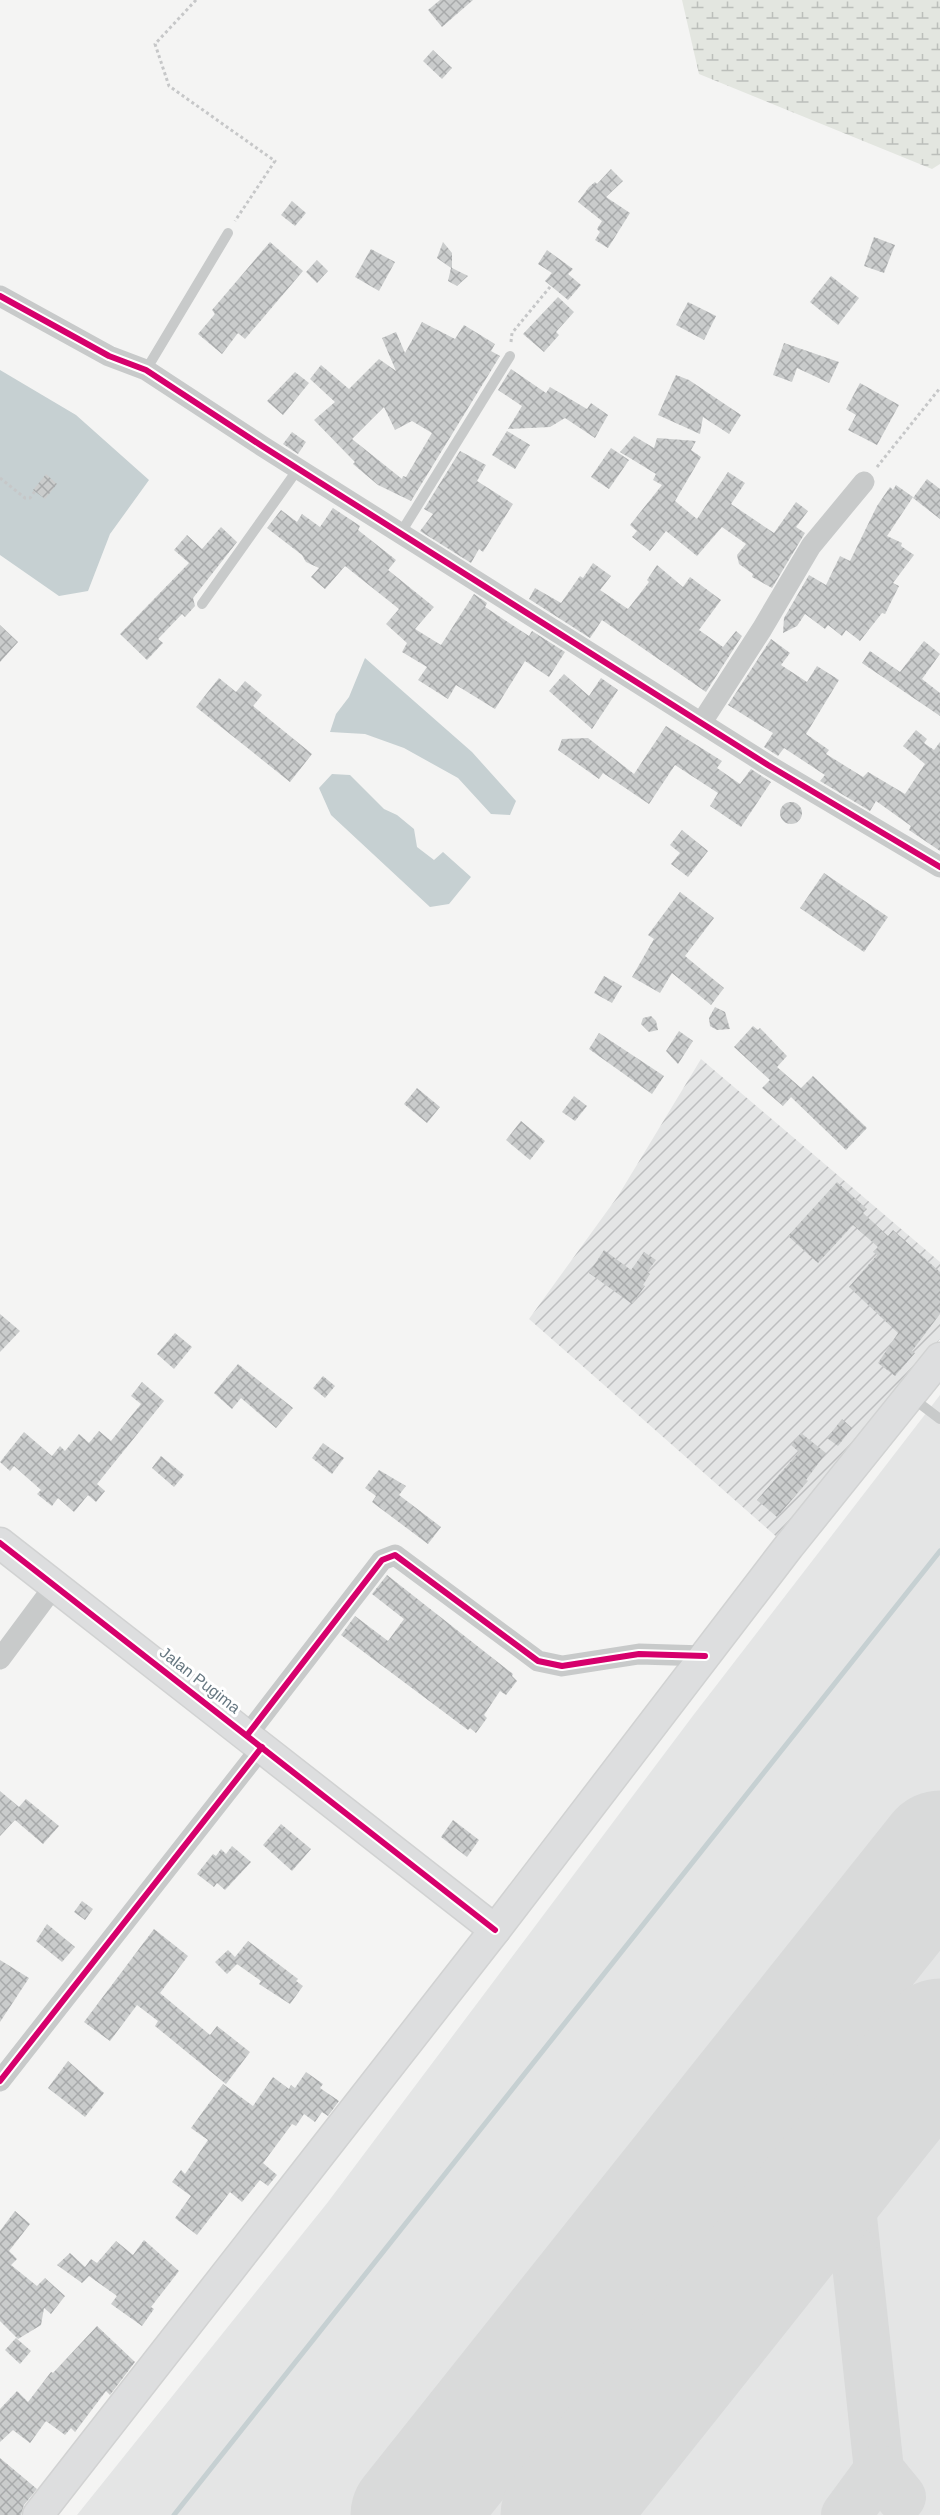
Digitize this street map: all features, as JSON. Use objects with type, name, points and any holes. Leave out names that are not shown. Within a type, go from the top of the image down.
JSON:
[{"type":"main road","points":[[38,2515],[495,1930],[909,1394],[940,1358]]},
{"type":"main road","name":"Jalan Pugima","points":[[0,1543],[495,1930]]},
{"type":"street","points":[[0,296],[109,356],[146,370],[400,534],[768,765],[940,867]]},
{"type":"street","points":[[702,722],[762,629],[811,546],[864,482]]},
{"type":"street","points":[[0,2080],[255,1741],[362,1584],[382,1560],[395,1555],[538,1661],[562,1666],[639,1654],[705,1656]]},
{"type":"street","points":[[0,1659],[55,1585]]},
{"type":"lane","points":[[146,370],[228,232]]},
{"type":"lane","points":[[400,534],[510,356]]},
{"type":"lane","points":[[202,604],[298,469]]},
{"type":"lane","points":[[909,1394],[940,1419]]},
{"type":"path","points":[[196,0],[155,44],[169,86],[274,161],[228,232]]},
{"type":"path","points":[[510,356],[512,333],[550,287]]},
{"type":"path","points":[[864,482],[940,388]]},
{"type":"path","points":[[0,478],[25,498],[30,498],[35,491]]},
{"type":"shaded area","points":[[0,370],[76,415],[149,480],[110,534],[88,591],[59,596],[0,555]]},
{"type":"shaded area","points":[[365,658],[472,752],[516,801],[510,815],[491,814],[458,778],[404,748],[365,734],[330,732],[336,714],[349,697]]},
{"type":"shaded area","points":[[332,774],[350,775],[384,809],[397,815],[414,829],[417,847],[434,860],[443,852],[471,877],[449,904],[430,907],[331,815],[319,788]]},
{"type":"shaded area","points":[[701,1059],[940,1262],[940,1339],[779,1539],[529,1319],[618,1196]]},
{"type":"shaded area","points":[[940,1395],[940,2515],[77,2515],[328,2202],[695,1713]]},
{"type":"green space","points":[[682,0],[940,0],[940,164],[932,169],[699,74]]},
{"type":"building","points":[[440,0],[473,0],[442,27],[428,10]]},
{"type":"building","points":[[433,50],[452,68],[442,79],[423,61]]},
{"type":"building","points":[[611,169],[623,181],[606,197],[630,213],[608,248],[595,240],[600,232],[597,229],[602,221],[578,202],[589,187],[595,182],[597,184]]},
{"type":"building","points":[[292,201],[306,213],[295,226],[281,215]]},
{"type":"building","points":[[874,237],[895,245],[884,273],[864,266]]},
{"type":"building","points":[[270,242],[303,271],[245,339],[238,333],[222,354],[198,334],[215,314],[212,310]]},
{"type":"building","points":[[443,242],[452,253],[452,268],[468,276],[457,286],[448,281],[451,268],[437,258]]},
{"type":"building","points":[[371,249],[395,262],[379,291],[355,277]]},
{"type":"building","points":[[547,250],[573,269],[568,274],[581,285],[568,300],[545,281],[552,273],[538,264]]},
{"type":"building","points":[[317,260],[328,271],[317,283],[306,272]]},
{"type":"building","points":[[831,276],[859,298],[838,325],[810,302]]},
{"type":"building","points":[[558,297],[574,312],[556,332],[559,335],[544,352],[523,334]]},
{"type":"building","points":[[688,302],[716,316],[704,340],[676,325]]},
{"type":"building","points":[[422,322],[455,339],[464,325],[495,344],[491,351],[500,356],[411,501],[378,485],[353,464],[355,462],[314,420],[335,402],[310,379],[321,365],[349,389],[379,359],[396,371],[382,338],[396,332],[405,353]],"holes":[[[384,407],[395,430],[412,421],[432,433],[406,477],[403,476],[402,479],[352,439]]]},
{"type":"building","points":[[784,343],[839,362],[829,383],[797,368],[792,382],[773,375]]},
{"type":"building","points":[[511,369],[546,393],[550,387],[587,409],[591,403],[608,415],[595,438],[565,418],[550,427],[508,429],[522,406],[498,390]]},
{"type":"building","points":[[295,372],[309,383],[283,415],[267,401]]},
{"type":"building","points":[[676,375],[689,380],[741,415],[729,434],[703,417],[700,434],[658,415]]},
{"type":"building","points":[[860,383],[899,405],[877,445],[848,430],[856,415],[846,409]]},
{"type":"building","points":[[507,431],[530,445],[515,469],[492,455]]},
{"type":"building","points":[[292,432],[306,442],[298,454],[283,444]]},
{"type":"building","points":[[634,436],[654,448],[657,438],[696,441],[691,450],[701,457],[675,501],[697,519],[728,472],[745,483],[731,504],[774,533],[796,502],[808,511],[796,527],[805,533],[772,588],[752,577],[753,574],[739,564],[737,555],[746,544],[722,527],[697,556],[666,531],[650,551],[632,537],[637,531],[630,525],[662,485],[653,480],[656,474],[620,452]]},
{"type":"building","points":[[611,448],[629,460],[609,489],[591,477]]},
{"type":"building","points":[[460,451],[486,465],[477,481],[513,504],[483,552],[479,549],[471,563],[420,531],[433,514],[424,509]]},
{"type":"building","points":[[46,474],[57,484],[45,499],[33,490]]},
{"type":"building","points":[[927,479],[940,489],[940,519],[913,498]]},
{"type":"building","points":[[896,485],[913,497],[887,536],[902,543],[901,546],[914,555],[893,583],[899,586],[885,614],[882,613],[860,641],[846,630],[842,636],[828,625],[825,629],[805,614],[797,626],[783,633],[784,618],[809,575],[826,585],[840,556],[850,561],[877,506],[890,487],[893,490]]},
{"type":"building","points":[[333,508],[360,526],[358,530],[396,560],[388,570],[434,607],[415,629],[441,645],[474,594],[487,603],[485,607],[529,636],[532,631],[565,652],[549,677],[525,661],[495,709],[456,685],[448,699],[418,680],[427,667],[402,652],[407,643],[386,624],[399,609],[345,566],[325,589],[311,577],[319,568],[306,562],[302,555],[267,528],[281,510],[297,522],[302,514],[320,527]]},
{"type":"building","points":[[221,527],[237,542],[193,598],[195,606],[185,617],[182,614],[158,639],[163,643],[147,660],[120,634],[189,563],[174,550],[187,535],[202,549]]},
{"type":"building","points":[[593,563],[611,576],[600,590],[628,609],[649,582],[647,580],[657,565],[683,587],[690,577],[721,600],[699,630],[723,647],[736,631],[742,636],[706,692],[602,620],[590,638],[529,599],[535,588],[561,603],[580,576],[583,578]]},
{"type":"building","points":[[0,625],[18,642],[0,662]]},
{"type":"building","points":[[771,639],[790,653],[781,665],[807,682],[817,666],[839,680],[806,734],[829,750],[826,754],[863,777],[868,772],[905,794],[925,764],[903,746],[916,730],[927,739],[924,743],[934,750],[940,742],[940,851],[909,830],[911,826],[876,801],[870,811],[820,781],[825,775],[784,748],[778,756],[764,747],[773,733],[728,705]]},
{"type":"building","points":[[924,641],[940,654],[922,679],[940,693],[940,716],[862,663],[870,651],[900,672]]},
{"type":"building","points":[[564,674],[589,696],[601,678],[618,690],[592,729],[549,691]]},
{"type":"building","points":[[219,678],[236,692],[245,681],[262,695],[253,706],[312,754],[290,782],[196,707]]},
{"type":"building","points":[[666,726],[722,761],[717,768],[740,784],[751,769],[771,782],[741,827],[710,806],[718,793],[675,765],[649,804],[603,773],[599,779],[558,750],[562,739],[588,738],[634,774]]},
{"type":"building","points":[[791,802],[799,805],[802,813],[799,821],[791,824],[783,821],[780,813],[783,805]]},
{"type":"building","points":[[682,830],[708,851],[688,877],[671,864],[680,853],[670,845]]},
{"type":"building","points":[[824,873],[888,917],[864,952],[800,908]]},
{"type":"building","points":[[680,892],[714,918],[685,956],[724,988],[711,1005],[672,973],[660,993],[632,977],[654,939],[648,935]]},
{"type":"building","points":[[604,976],[622,986],[612,1003],[594,993]]},
{"type":"building","points":[[715,1007],[725,1012],[730,1029],[717,1030],[710,1026],[709,1018]]},
{"type":"building","points":[[651,1016],[656,1021],[658,1030],[649,1032],[641,1024],[643,1018]]},
{"type":"building","points":[[753,1026],[758,1030],[760,1028],[787,1056],[777,1067],[801,1088],[813,1076],[867,1128],[846,1150],[791,1097],[783,1106],[762,1088],[770,1080],[734,1047]]},
{"type":"building","points":[[679,1031],[693,1041],[678,1064],[666,1051]]},
{"type":"building","points":[[599,1033],[664,1076],[652,1094],[589,1049]]},
{"type":"building","points":[[417,1088],[440,1107],[427,1123],[404,1104]]},
{"type":"building","points":[[574,1096],[587,1106],[575,1121],[562,1112]]},
{"type":"building","points":[[521,1121],[545,1141],[530,1160],[506,1140]]},
{"type":"building","points":[[837,1182],[867,1209],[863,1213],[888,1236],[893,1230],[940,1272],[940,1314],[912,1351],[915,1353],[895,1376],[878,1363],[898,1333],[849,1287],[877,1255],[873,1252],[878,1247],[853,1225],[818,1263],[788,1236]]},
{"type":"building","points":[[604,1250],[631,1270],[644,1252],[656,1260],[647,1272],[650,1274],[643,1285],[645,1286],[632,1304],[589,1273]]},
{"type":"building","points":[[0,1314],[20,1331],[0,1352]]},
{"type":"building","points":[[175,1333],[192,1347],[174,1369],[157,1354]]},
{"type":"building","points":[[238,1364],[293,1408],[276,1428],[241,1398],[232,1409],[214,1393]]},
{"type":"building","points":[[323,1376],[335,1386],[325,1398],[313,1388]]},
{"type":"building","points":[[142,1382],[164,1401],[97,1484],[105,1491],[96,1502],[88,1495],[74,1512],[58,1498],[52,1506],[37,1494],[41,1490],[14,1466],[10,1471],[0,1462],[24,1432],[52,1456],[60,1446],[65,1451],[79,1434],[89,1443],[99,1431],[111,1441],[141,1404],[131,1396]]},
{"type":"building","points":[[842,1419],[852,1428],[838,1446],[827,1438]]},
{"type":"building","points":[[801,1433],[826,1453],[806,1480],[808,1481],[777,1517],[757,1500],[799,1452],[791,1445]]},
{"type":"building","points":[[323,1443],[344,1458],[332,1474],[312,1458]]},
{"type":"building","points":[[161,1456],[184,1475],[174,1487],[152,1468]]},
{"type":"building","points":[[379,1470],[406,1486],[399,1495],[441,1527],[428,1544],[372,1502],[376,1496],[365,1488]]},
{"type":"building","points":[[387,1575],[513,1674],[512,1676],[517,1681],[506,1695],[500,1691],[484,1715],[487,1718],[476,1733],[470,1728],[468,1730],[341,1635],[355,1616],[388,1641],[404,1619],[372,1594]]},
{"type":"building","points":[[0,1791],[19,1807],[26,1799],[59,1826],[43,1844],[15,1820],[0,1836]]},
{"type":"building","points":[[453,1820],[479,1840],[467,1857],[441,1837]]},
{"type":"building","points":[[281,1824],[311,1849],[292,1871],[263,1845]]},
{"type":"building","points":[[232,1846],[251,1862],[225,1890],[217,1883],[214,1887],[197,1874],[213,1854],[216,1856],[221,1849],[226,1854]]},
{"type":"building","points":[[82,1901],[93,1909],[85,1920],[74,1912]]},
{"type":"building","points":[[47,1924],[75,1947],[62,1962],[36,1941]]},
{"type":"building","points":[[154,1929],[188,1956],[160,1993],[210,2035],[217,2026],[250,2052],[226,2084],[155,2026],[158,2021],[137,2005],[110,2041],[84,2022]]},
{"type":"building","points":[[248,1941],[298,1979],[296,1981],[303,1986],[290,2004],[259,1984],[261,1981],[237,1964],[227,1974],[215,1962],[228,1950],[235,1957]]},
{"type":"building","points":[[0,1960],[29,1978],[0,2022]]},
{"type":"building","points":[[68,2061],[104,2093],[85,2117],[48,2088]]},
{"type":"building","points":[[306,2072],[323,2084],[320,2088],[339,2101],[328,2116],[322,2112],[315,2122],[304,2114],[296,2126],[292,2124],[263,2163],[277,2175],[268,2186],[260,2180],[242,2202],[230,2192],[197,2235],[175,2218],[191,2196],[172,2182],[181,2170],[185,2174],[208,2140],[191,2128],[223,2084],[253,2106],[273,2077],[289,2089],[291,2085],[295,2088]]},
{"type":"building","points":[[15,2211],[30,2224],[9,2251],[17,2259],[11,2265],[37,2286],[45,2278],[65,2296],[51,2314],[44,2308],[41,2325],[18,2339],[0,2321],[0,2231]]},
{"type":"building","points":[[144,2240],[179,2271],[151,2307],[154,2309],[142,2326],[111,2304],[117,2296],[89,2276],[82,2283],[57,2265],[70,2253],[85,2267],[91,2259],[97,2263],[116,2241],[133,2255]]},
{"type":"building","points":[[97,2326],[135,2362],[110,2395],[106,2391],[75,2432],[71,2428],[65,2435],[46,2421],[30,2443],[13,2430],[0,2442],[0,2409],[17,2391],[28,2402],[51,2372],[53,2373]]},
{"type":"building","points":[[16,2338],[31,2351],[20,2364],[5,2350]]},
{"type":"building","points":[[0,2458],[37,2489],[24,2505],[21,2515],[0,2515]]},
{"type":"waterway","points":[[174,2515],[940,1551]]},
{"type":"taxiway","points":[[869,2040],[849,2110],[846,2161],[879,2470],[901,2497]]},
{"type":"taxiway","points":[[725,2219],[747,2204],[767,2196],[785,2192],[801,2195],[816,2203],[830,2216],[854,2257]]},
{"type":"taxiway","points":[[846,2515],[879,2470]]},
{"type":"runway","points":[[412,2515],[940,1852]]},
{"type":"runway","points":[[562,2515],[940,2040]]},
{"type":"cycle path","points":[[0,296],[109,356],[146,370],[262,446],[768,765],[940,867]]},
{"type":"cycle path","points":[[0,1543],[495,1930]]},
{"type":"cycle path","points":[[248,1734],[382,1560],[395,1555],[538,1661],[562,1666],[639,1654],[705,1656]]},
{"type":"cycle path","points":[[0,2081],[262,1747]]}]
